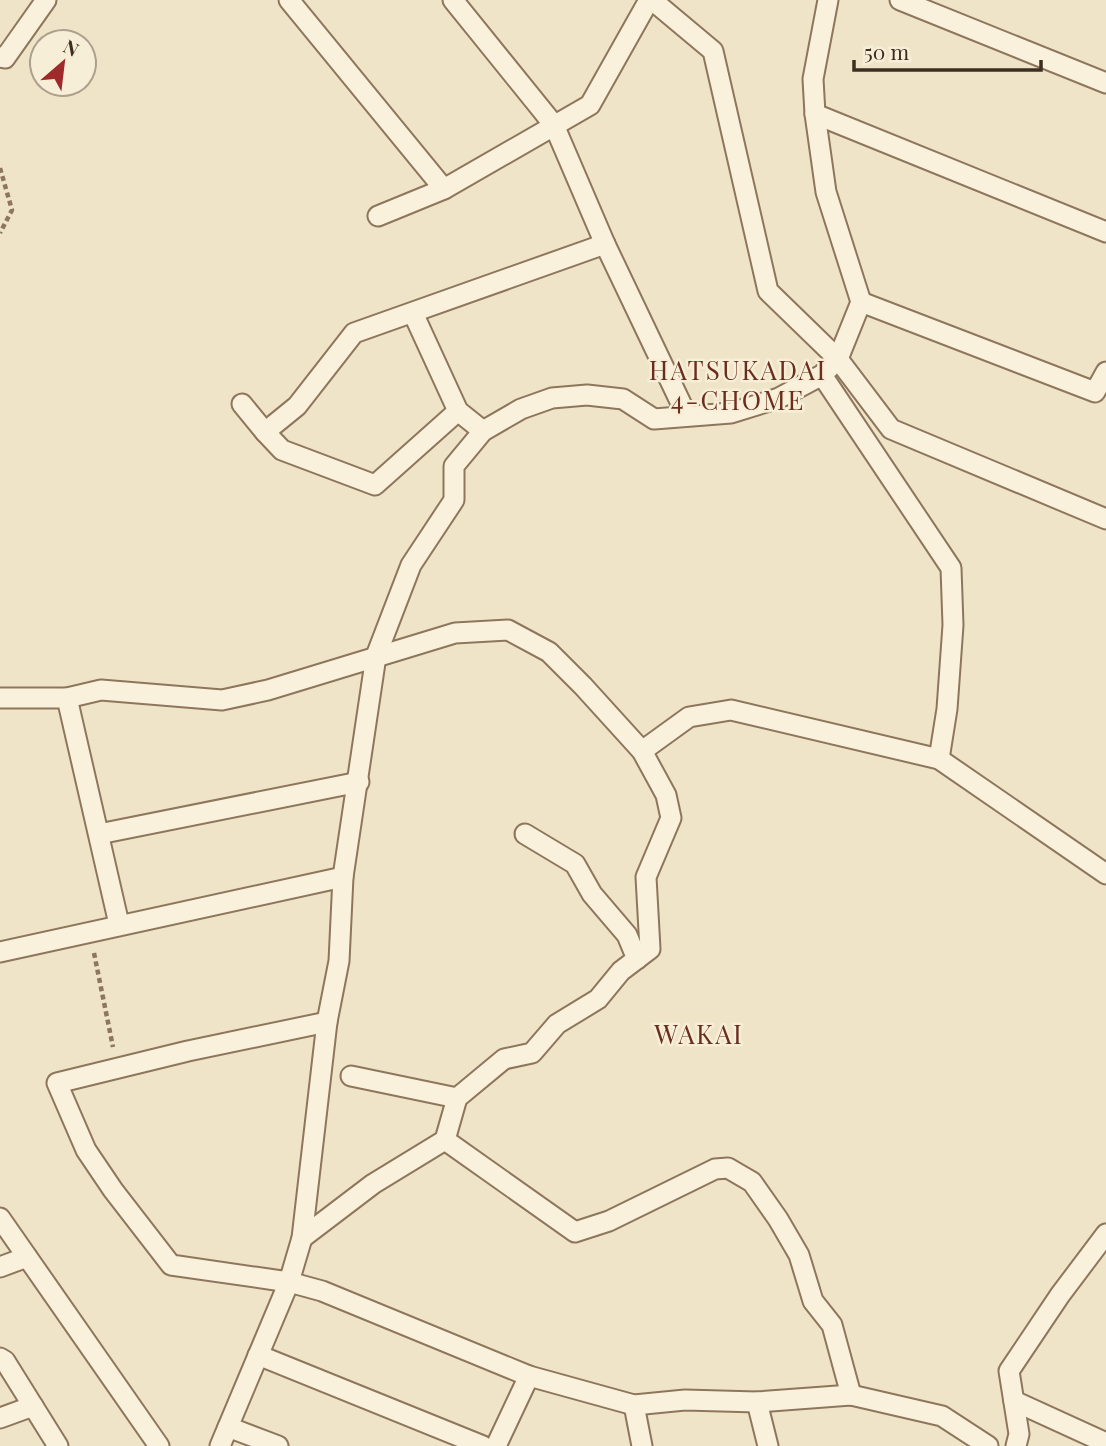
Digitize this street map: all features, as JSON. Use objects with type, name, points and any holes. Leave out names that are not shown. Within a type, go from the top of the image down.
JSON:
[{"type":"street","points":[[0,57],[5,58],[46,0]]},
{"type":"street","points":[[289,0],[444,189]]},
{"type":"street","points":[[453,0],[554,125],[605,244],[687,416]]},
{"type":"street","points":[[378,216],[444,189],[590,105],[650,0],[713,51],[768,291],[838,359],[891,429],[1106,519]]},
{"type":"street","points":[[220,1446],[289,1282],[302,1238],[327,1022],[339,961],[343,877],[376,656],[411,565],[454,500],[454,466],[483,431],[522,409],[552,398],[587,395],[623,399],[654,419],[730,413],[779,398],[822,374],[838,359],[861,302],[826,192],[815,114],[813,79],[828,0]]},
{"type":"street","points":[[900,0],[1106,83]]},
{"type":"street","points":[[815,114],[1106,232]]},
{"type":"street","points":[[265,432],[298,406],[354,334],[605,244]]},
{"type":"street","points":[[861,302],[1100,394],[1106,372]]},
{"type":"street","points":[[413,313],[458,411],[483,431]]},
{"type":"street","points":[[822,374],[951,568],[953,625],[947,709],[939,759]]},
{"type":"street","points":[[242,404],[282,450],[375,485],[458,411]]},
{"type":"street","points":[[0,698],[67,698],[101,690],[222,700],[268,690],[455,633],[508,630],[549,652],[642,751],[666,795],[671,818],[646,877],[650,949],[621,971],[598,999],[557,1024],[532,1053],[504,1059],[457,1098],[445,1140],[373,1184],[302,1238]]},
{"type":"street","points":[[67,698],[119,924]]},
{"type":"street","points":[[642,751],[688,718],[731,710],[939,759],[1106,874]]},
{"type":"street","points":[[99,835],[359,782]]},
{"type":"street","points":[[525,834],[575,864],[592,894],[627,935],[637,959]]},
{"type":"street","points":[[0,952],[343,877]]},
{"type":"street","points":[[327,1022],[57,1083],[86,1150],[113,1190],[172,1265],[289,1282],[323,1291],[529,1376],[634,1405],[685,1400],[757,1402],[851,1395],[942,1416],[988,1446]]},
{"type":"street","points":[[352,1076],[457,1098]]},
{"type":"street","points":[[445,1140],[575,1232],[609,1221],[715,1170],[728,1168],[752,1182],[799,1255],[813,1301],[832,1325],[851,1395]]},
{"type":"street","points":[[0,1218],[150,1444]]},
{"type":"street","points":[[1016,1446],[1019,1434],[1009,1371],[1060,1295],[1106,1234]]},
{"type":"street","points":[[0,1267],[27,1257]]},
{"type":"street","points":[[258,1355],[483,1446]]},
{"type":"street","points":[[0,1358],[5,1361],[58,1446]]},
{"type":"street","points":[[496,1446],[529,1376]]},
{"type":"street","points":[[1014,1401],[1106,1443]]},
{"type":"street","points":[[757,1402],[768,1446]]},
{"type":"street","points":[[634,1405],[642,1446]]},
{"type":"street","points":[[0,1418],[33,1406]]},
{"type":"street","points":[[228,1427],[278,1446]]},
{"type":"path","points":[[0,168],[12,210],[0,233]]},
{"type":"path","points":[[89,932],[117,1068]]},
{"type":"district","name":"HATSUKADAI 4-CHOME","points":[[738,384]]},
{"type":"district","name":"WAKAI","points":[[699,1033]]}]
